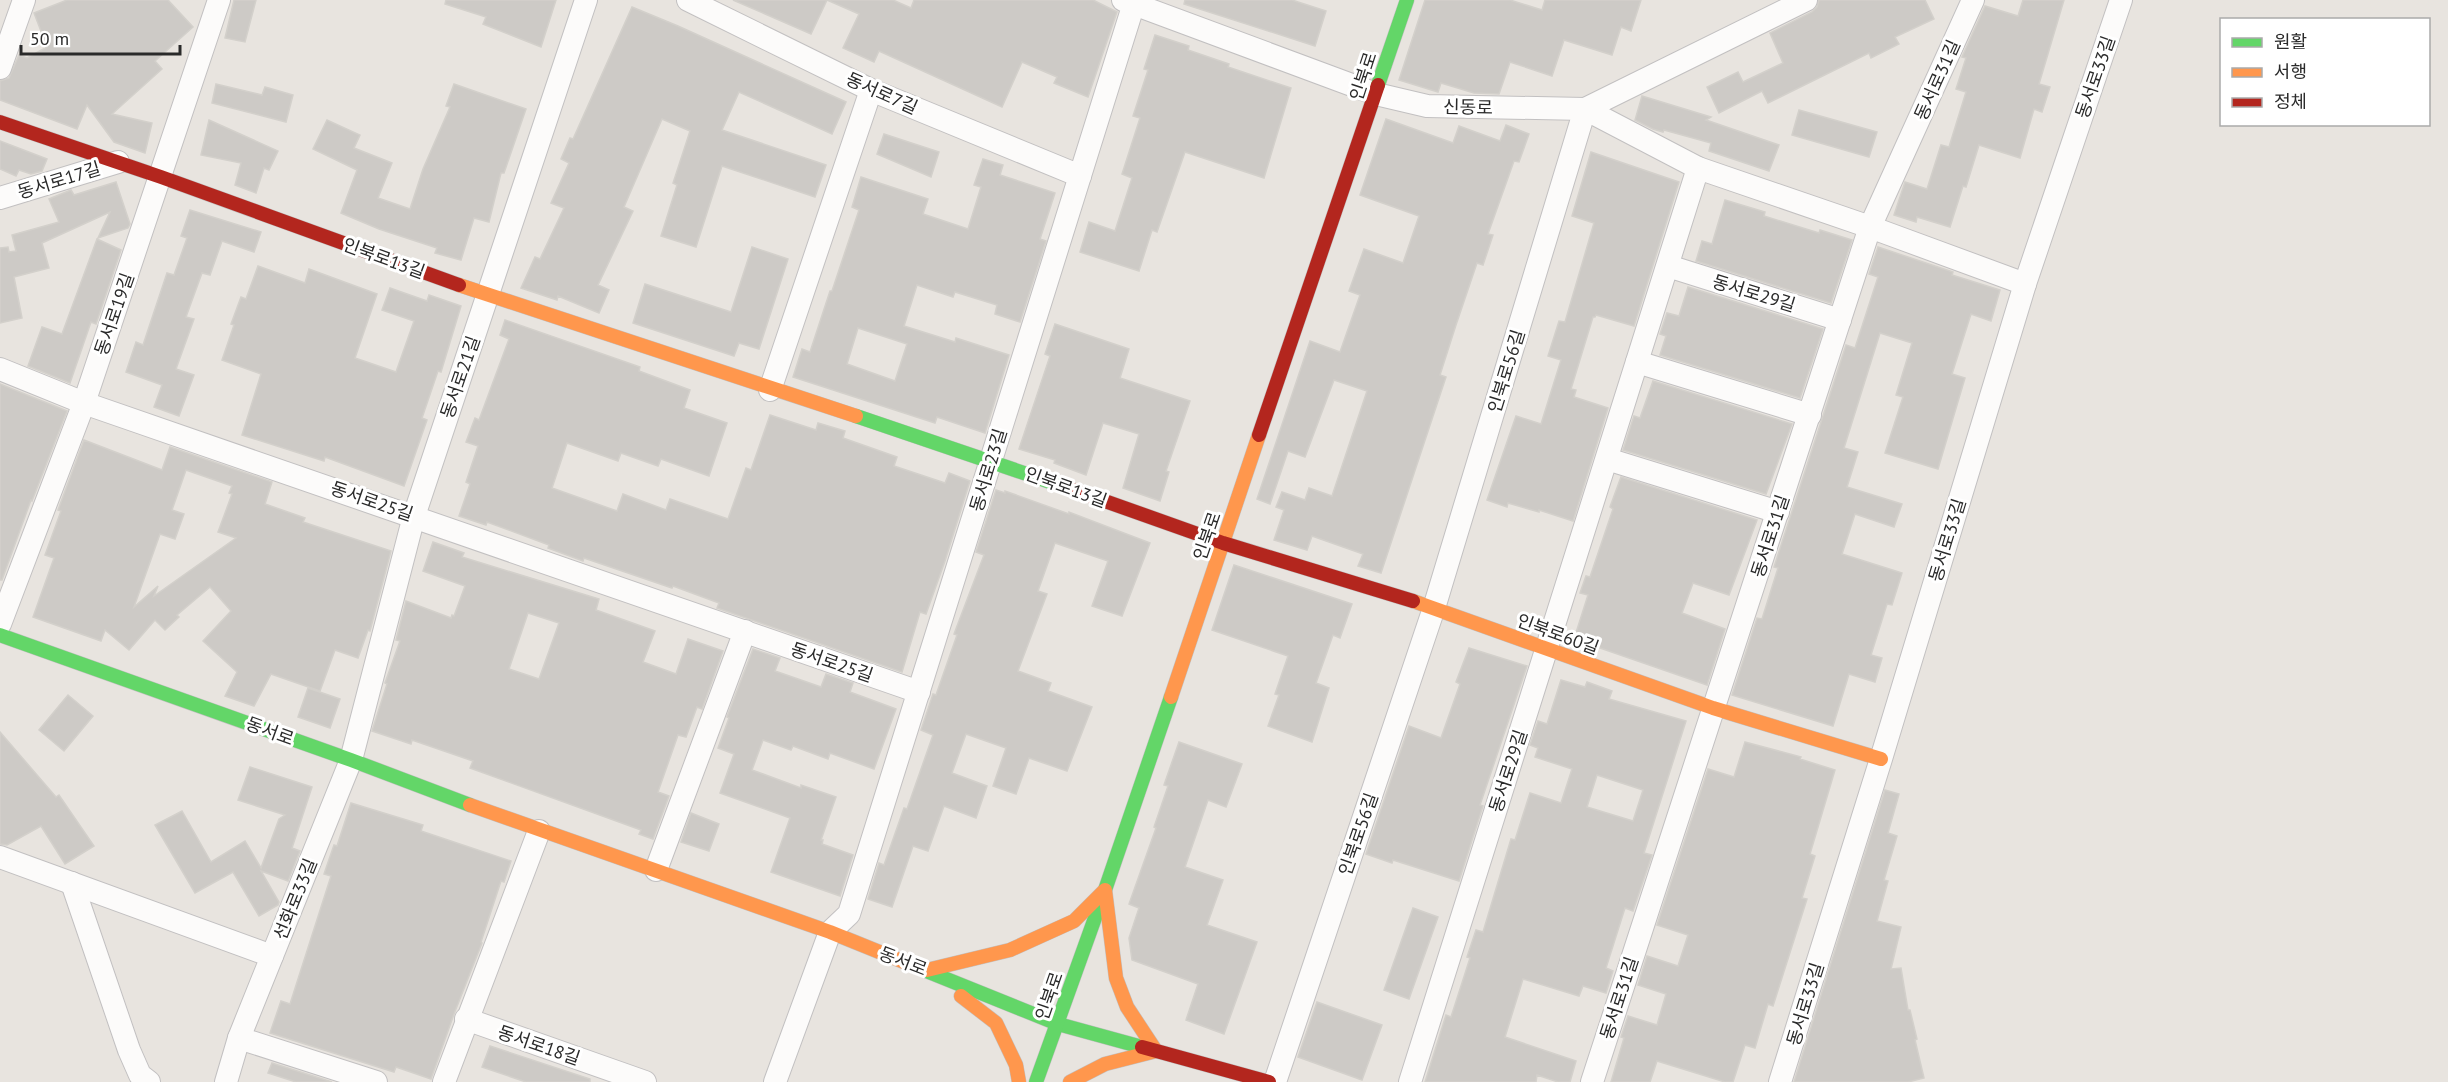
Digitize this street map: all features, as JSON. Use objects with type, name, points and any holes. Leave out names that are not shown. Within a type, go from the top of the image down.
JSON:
[{"type":"street","points":[[0,68],[24,0]]},
{"type":"street","name":"동서로19길","points":[[0,624],[84,403],[219,0]]},
{"type":"street","name":"동서로21길","points":[[351,760],[414,516],[586,0]]},
{"type":"street","name":"동서로7길","points":[[688,0],[871,90],[1080,176]]},
{"type":"street","name":"인북로","points":[[1036,1082],[1105,890],[1407,0]]},
{"type":"street","name":"신동로","points":[[1130,2],[1376,94],[1427,106],[1585,109],[1806,0]]},
{"type":"street","name":"동서로31길","points":[[1592,1082],[1870,227],[1973,0]]},
{"type":"street","name":"동서로33길","points":[[1780,1082],[2025,284],[2121,0]]},
{"type":"street","name":"동서로23길","points":[[830,932],[849,914],[1080,176],[1130,2]]},
{"type":"street","points":[[770,390],[871,90]]},
{"type":"street","points":[[1585,109],[1698,168],[1870,227],[2025,284]]},
{"type":"street","name":"인북로56길","points":[[1275,1082],[1434,608],[1585,109]]},
{"type":"street","name":"인북로13길","points":[[0,122],[161,177],[488,296],[770,390],[991,460],[1223,543]]},
{"type":"street","name":"동서로17길","points":[[0,198],[118,162]]},
{"type":"street","name":"동서로29길","points":[[1410,1082],[1698,168]]},
{"type":"street","name":"동서로29길","points":[[1668,266],[1840,320]]},
{"type":"street","points":[[1637,362],[1810,414]]},
{"type":"street","name":"동서로25길","points":[[0,369],[84,403],[918,692]]},
{"type":"street","points":[[1606,459],[1778,512]]},
{"type":"street","name":"인북로60길","points":[[1223,543],[1434,608],[1713,708],[1881,759]]},
{"type":"street","points":[[656,870],[745,631]]},
{"type":"street","name":"동서로","points":[[0,635],[351,760],[539,831],[830,932],[1058,1024],[1269,1082]]},
{"type":"street","name":"선화로33길","points":[[226,1082],[239,1038],[351,760]]},
{"type":"street","points":[[444,1082],[539,831]]},
{"type":"street","points":[[0,857],[272,956]]},
{"type":"street","points":[[72,883],[129,1050],[140,1075],[149,1082]]},
{"type":"street","points":[[927,970],[1010,950],[1074,921],[1105,890]]},
{"type":"street","points":[[1070,1082],[1105,1064],[1156,1051],[1127,1007],[1116,978],[1105,890]]},
{"type":"street","points":[[775,1082],[830,932]]},
{"type":"street","points":[[927,970],[996,1023],[1016,1065],[1018,1082]]},
{"type":"street","name":"동서로18길","points":[[466,1019],[645,1082]]},
{"type":"street","points":[[239,1038],[376,1082]]},
{"type":"building","points":[[67,0],[168,0],[193,27],[155,61],[162,69],[112,114],[152,123],[145,153],[114,142],[87,105],[77,129],[0,100],[0,81],[9,78],[19,55],[27,58],[47,47],[34,13]]},
{"type":"building","points":[[234,0],[256,0],[245,42],[225,38]]},
{"type":"building","points":[[446,0],[556,0],[541,47],[483,24],[486,17],[445,4]]},
{"type":"building","points":[[733,0],[827,0],[811,34]]},
{"type":"building","points":[[827,0],[893,0],[911,8],[914,0],[1093,0],[1117,12],[1088,97],[1054,83],[1057,77],[1022,62],[1002,107],[879,51],[874,62],[843,48],[859,14]]},
{"type":"building","points":[[1185,0],[1292,0],[1326,11],[1315,46],[1184,4]]},
{"type":"building","points":[[1425,0],[1510,0],[1542,10],[1545,0],[1641,0],[1631,31],[1621,27],[1612,55],[1564,40],[1552,76],[1510,62],[1499,94],[1474,93],[1441,83],[1438,92],[1399,80]]},
{"type":"building","points":[[1819,0],[1925,0],[1934,19],[1895,37],[1899,44],[1871,58],[1869,53],[1768,103],[1762,91],[1719,113],[1707,87],[1738,72],[1743,82],[1783,63],[1770,33],[1812,12]]},
{"type":"building","points":[[2023,0],[2064,0],[2039,84],[2050,87],[2042,112],[2034,109],[2020,158],[1979,145],[1950,227],[1917,217],[1916,222],[1894,215],[1905,182],[1927,189],[1941,145],[1949,147],[1966,92],[1956,89],[1966,58],[1962,57],[1985,6],[2018,16]]},
{"type":"building","points":[[632,7],[846,102],[832,134],[739,92],[722,130],[826,165],[815,197],[722,166],[696,247],[661,236],[677,185],[673,183],[690,131],[662,119],[624,207],[633,211],[598,285],[609,290],[599,313],[558,296],[557,300],[521,288],[535,257],[540,259],[564,208],[551,203],[569,163],[561,159],[570,138],[573,139]]},
{"type":"building","points":[[1155,35],[1189,46],[1188,50],[1229,64],[1228,67],[1291,88],[1264,178],[1185,152],[1157,232],[1152,230],[1139,271],[1080,252],[1089,222],[1115,231],[1132,178],[1122,174],[1140,118],[1133,116],[1148,70],[1144,69]]},
{"type":"building","points":[[216,84],[262,95],[265,87],[293,95],[286,122],[212,103]]},
{"type":"building","points":[[454,84],[526,109],[504,173],[501,173],[489,222],[474,218],[461,260],[435,253],[437,248],[379,229],[341,213],[357,170],[313,149],[327,120],[360,135],[354,148],[392,163],[378,198],[410,209],[423,169],[450,107],[446,106]]},
{"type":"building","points":[[1642,96],[1711,117],[1706,120],[1779,145],[1769,171],[1709,151],[1711,143],[1653,129],[1635,120]]},
{"type":"building","points":[[1799,110],[1877,132],[1869,157],[1792,135]]},
{"type":"building","points":[[1386,119],[1453,143],[1459,126],[1500,141],[1506,125],[1529,134],[1519,162],[1514,161],[1488,234],[1493,235],[1483,265],[1477,263],[1456,325],[1440,375],[1446,377],[1381,573],[1358,566],[1363,554],[1312,536],[1307,550],[1274,540],[1284,510],[1276,507],[1282,492],[1305,500],[1309,488],[1332,496],[1367,391],[1334,380],[1305,457],[1288,451],[1270,504],[1257,499],[1310,341],[1340,352],[1360,295],[1349,291],[1364,249],[1403,263],[1419,216],[1360,195]]},
{"type":"building","points":[[209,120],[278,151],[269,170],[264,168],[256,193],[235,185],[241,163],[201,155]]},
{"type":"building","points":[[884,134],[939,152],[931,177],[877,154]]},
{"type":"building","points":[[0,141],[47,159],[42,171],[31,174],[19,170],[16,176],[0,169]]},
{"type":"building","points":[[1591,152],[1679,182],[1634,326],[1596,315],[1593,317],[1571,389],[1576,390],[1574,397],[1608,408],[1573,521],[1539,510],[1539,512],[1508,503],[1507,507],[1487,500],[1516,416],[1541,424],[1561,360],[1548,356],[1559,321],[1565,322],[1594,223],[1572,216]]},
{"type":"building","points":[[983,159],[1003,165],[1000,175],[1055,193],[1040,239],[1046,241],[1020,322],[995,314],[997,305],[955,292],[953,297],[917,285],[904,326],[955,342],[956,338],[1009,355],[985,433],[937,417],[935,423],[793,377],[802,349],[810,352],[830,291],[832,291],[859,210],[852,207],[861,177],[928,199],[923,214],[968,229],[981,187],[974,185]],"holes":[[[858,328],[907,344],[895,381],[847,364]]]},
{"type":"building","points":[[116,182],[130,224],[128,228],[98,238],[110,212],[42,243],[49,268],[14,277],[22,318],[0,323],[0,248],[8,247],[9,252],[16,251],[12,235],[59,222],[49,199],[71,190],[74,195]]},
{"type":"building","points":[[1725,200],[1765,212],[1764,216],[1819,233],[1820,230],[1852,240],[1831,303],[1696,261],[1702,241],[1712,244]]},
{"type":"building","points":[[190,210],[261,232],[254,252],[222,241],[210,275],[202,273],[186,317],[194,319],[176,369],[194,375],[179,416],[154,407],[162,385],[126,372],[136,342],[143,345],[167,273],[174,275],[187,238],[181,236]]},
{"type":"building","points":[[97,239],[121,250],[96,324],[91,322],[70,383],[28,366],[42,327],[62,334]]},
{"type":"building","points":[[752,247],[788,259],[759,349],[739,343],[734,356],[633,323],[645,284],[731,312]]},
{"type":"building","points":[[1878,247],[1953,272],[1952,275],[2000,290],[1991,321],[1971,314],[1952,374],[1965,378],[1938,469],[1885,453],[1903,397],[1896,395],[1912,343],[1880,333],[1844,448],[1858,452],[1847,487],[1902,504],[1894,527],[1855,514],[1842,554],[1902,573],[1892,605],[1887,604],[1871,655],[1882,658],[1875,682],[1849,674],[1833,726],[1732,695],[1757,618],[1762,619],[1778,568],[1774,567],[1846,345],[1855,348],[1878,277],[1869,274]]},
{"type":"building","points":[[258,266],[305,283],[309,269],[377,294],[355,358],[396,372],[414,321],[382,310],[390,288],[427,301],[429,295],[461,306],[441,372],[438,371],[422,418],[427,420],[404,486],[325,457],[324,461],[242,435],[261,374],[222,360],[241,297],[246,299]]},
{"type":"building","points":[[1688,287],[1823,329],[1800,398],[1660,355],[1666,336],[1660,334],[1667,313],[1679,316]]},
{"type":"building","points":[[505,320],[640,367],[639,371],[690,390],[684,408],[727,423],[709,476],[661,459],[658,466],[621,453],[618,461],[567,443],[552,488],[617,511],[623,494],[666,510],[670,499],[728,519],[746,468],[751,470],[770,415],[816,430],[818,423],[845,431],[843,438],[897,457],[894,466],[945,483],[949,473],[970,481],[945,561],[926,614],[920,612],[902,672],[717,608],[719,603],[673,586],[672,588],[584,558],[583,561],[548,548],[549,545],[487,522],[486,525],[459,516],[470,484],[466,482],[478,446],[466,442],[475,418],[479,420],[509,339],[500,335]]},
{"type":"building","points":[[1055,324],[1129,349],[1120,378],[1190,401],[1166,471],[1169,472],[1160,501],[1123,488],[1139,434],[1103,423],[1086,475],[1054,463],[1055,460],[1019,449],[1050,356],[1045,354]]},
{"type":"building","points":[[1653,381],[1792,424],[1766,494],[1623,450],[1634,416],[1640,418]]},
{"type":"building","points":[[0,384],[67,411],[2,580],[0,580]]},
{"type":"building","points":[[84,440],[162,470],[170,447],[272,482],[265,504],[305,518],[303,522],[391,551],[370,631],[368,630],[358,658],[335,650],[320,691],[271,674],[254,706],[225,696],[237,672],[203,641],[231,611],[210,587],[177,615],[179,617],[165,630],[155,620],[129,650],[105,630],[101,641],[33,617],[54,558],[45,555],[61,511],[58,510]],"holes":[[[186,470],[232,486],[229,493],[232,494],[218,532],[236,538],[154,596],[158,586],[134,607],[160,534],[175,539],[184,514],[172,510]]]},
{"type":"building","points":[[1621,477],[1757,520],[1729,595],[1693,583],[1682,613],[1725,629],[1707,685],[1574,639],[1588,595],[1580,593],[1586,576],[1590,577],[1613,509],[1610,507]]},
{"type":"building","points":[[996,490],[1005,493],[1005,491],[1069,514],[1069,512],[1150,543],[1122,616],[1092,606],[1108,561],[1055,543],[1038,591],[1047,594],[1018,671],[1051,683],[1048,691],[1092,707],[1067,771],[1029,758],[1016,794],[993,786],[1006,748],[966,734],[952,773],[987,786],[976,818],[944,806],[928,851],[913,846],[892,907],[868,899],[879,863],[884,865],[904,808],[907,809],[933,735],[921,730],[933,694],[936,695],[957,635],[954,634],[984,555],[976,552]]},
{"type":"building","points":[[433,542],[464,553],[462,557],[599,599],[596,610],[655,631],[643,662],[676,674],[688,639],[723,651],[702,709],[697,707],[686,737],[678,735],[658,792],[669,796],[653,839],[639,834],[641,830],[470,768],[473,761],[412,740],[411,744],[372,731],[387,684],[385,683],[400,641],[396,640],[406,601],[451,618],[452,615],[454,616],[465,586],[423,571]],"holes":[[[528,613],[559,623],[539,679],[509,669]]]},
{"type":"building","points":[[1234,565],[1352,604],[1340,638],[1333,635],[1316,683],[1329,688],[1312,742],[1268,726],[1279,695],[1275,694],[1288,656],[1212,630]]},
{"type":"building","points":[[1469,648],[1527,666],[1480,805],[1483,806],[1459,881],[1366,854],[1409,726],[1441,738],[1460,684],[1456,682]]},
{"type":"building","points":[[753,649],[780,658],[775,671],[821,687],[826,674],[853,683],[850,692],[896,709],[874,769],[830,753],[828,759],[793,746],[791,750],[763,740],[752,770],[801,788],[801,785],[836,797],[821,840],[823,840],[822,844],[853,855],[840,896],[771,872],[790,818],[720,793],[734,754],[718,748],[729,718],[727,717]]},
{"type":"building","points":[[1561,680],[1585,687],[1587,682],[1612,691],[1609,699],[1686,721],[1644,853],[1652,855],[1633,911],[1625,908],[1606,968],[1613,971],[1606,993],[1583,986],[1579,996],[1523,979],[1505,1037],[1576,1061],[1570,1082],[1558,1082],[1537,1075],[1536,1082],[1425,1082],[1446,1015],[1451,1017],[1470,958],[1467,957],[1476,930],[1483,932],[1511,839],[1515,840],[1530,793],[1561,803],[1572,769],[1535,757],[1538,748],[1530,745],[1538,721],[1547,724]],"holes":[[[1597,775],[1643,790],[1633,821],[1587,807]]]},
{"type":"building","points":[[308,688],[340,699],[330,728],[298,717]]},
{"type":"building","points":[[68,695],[93,716],[64,751],[39,730]]},
{"type":"building","points":[[0,732],[56,797],[59,795],[94,846],[65,864],[41,826],[7,845],[0,844]]},
{"type":"building","points":[[1179,742],[1242,764],[1226,807],[1208,800],[1185,867],[1223,880],[1207,925],[1257,942],[1224,1034],[1186,1020],[1198,984],[1132,960],[1129,938],[1139,908],[1129,904],[1156,828],[1154,827],[1168,786],[1164,785]]},
{"type":"building","points":[[1745,742],[1801,757],[1800,759],[1835,770],[1810,854],[1815,856],[1802,898],[1807,899],[1773,1006],[1768,1004],[1755,1048],[1745,1045],[1733,1082],[1725,1082],[1657,1061],[1650,1082],[1611,1082],[1628,1016],[1657,1025],[1666,994],[1638,985],[1647,956],[1678,966],[1688,935],[1657,925],[1708,769],[1734,777]]},
{"type":"building","points":[[250,767],[312,787],[292,848],[300,851],[288,881],[261,871],[279,902],[278,905],[259,916],[233,872],[195,893],[155,825],[182,811],[211,862],[245,841],[261,868],[279,819],[285,815],[238,800]]},
{"type":"building","points":[[1885,790],[1899,794],[1888,833],[1897,836],[1884,880],[1888,881],[1877,921],[1901,927],[1891,969],[1901,968],[1924,1078],[1908,1082],[1794,1082]]},
{"type":"building","points":[[351,803],[423,825],[421,831],[511,861],[504,882],[501,881],[482,943],[431,1079],[396,1067],[394,1072],[270,1033],[281,1001],[290,1004],[331,876],[324,874],[334,845],[337,846]]},
{"type":"building","points":[[691,813],[719,824],[709,851],[681,842]]},
{"type":"building","points":[[1413,908],[1438,917],[1409,999],[1384,990]]},
{"type":"building","points":[[1317,1002],[1382,1025],[1362,1080],[1298,1057]]},
{"type":"building","points":[[490,1046],[590,1079],[590,1082],[526,1082],[482,1067]]},
{"type":"building","points":[[272,1063],[332,1082],[296,1082],[268,1073]]},
{"type":"traffic: fast","points":[[1378,85],[1407,0]]},
{"type":"traffic: fast","points":[[856,416],[1071,489]]},
{"type":"traffic: fast","points":[[0,635],[351,760],[470,805]]},
{"type":"traffic: fast","points":[[1036,1082],[1171,697]]},
{"type":"traffic: fast","points":[[914,966],[1058,1024],[1142,1047]]},
{"type":"traffic: slow","points":[[459,285],[856,416]]},
{"type":"traffic: slow","points":[[1171,697],[1259,435]]},
{"type":"traffic: slow","points":[[1413,601],[1713,708],[1881,759]]},
{"type":"traffic: slow","points":[[470,805],[830,932],[914,966]]},
{"type":"traffic: slow","points":[[927,970],[1010,950],[1074,921],[1105,890],[1116,978],[1127,1007],[1156,1051],[1105,1064],[1070,1082]]},
{"type":"traffic: slow","points":[[961,996],[996,1023],[1016,1065],[1019,1082]]},
{"type":"traffic: jam","points":[[1259,435],[1378,85]]},
{"type":"traffic: jam","points":[[0,122],[161,177],[459,285]]},
{"type":"traffic: jam","points":[[1071,489],[1223,543],[1413,601]]},
{"type":"traffic: jam","points":[[1142,1047],[1269,1082]]}]
